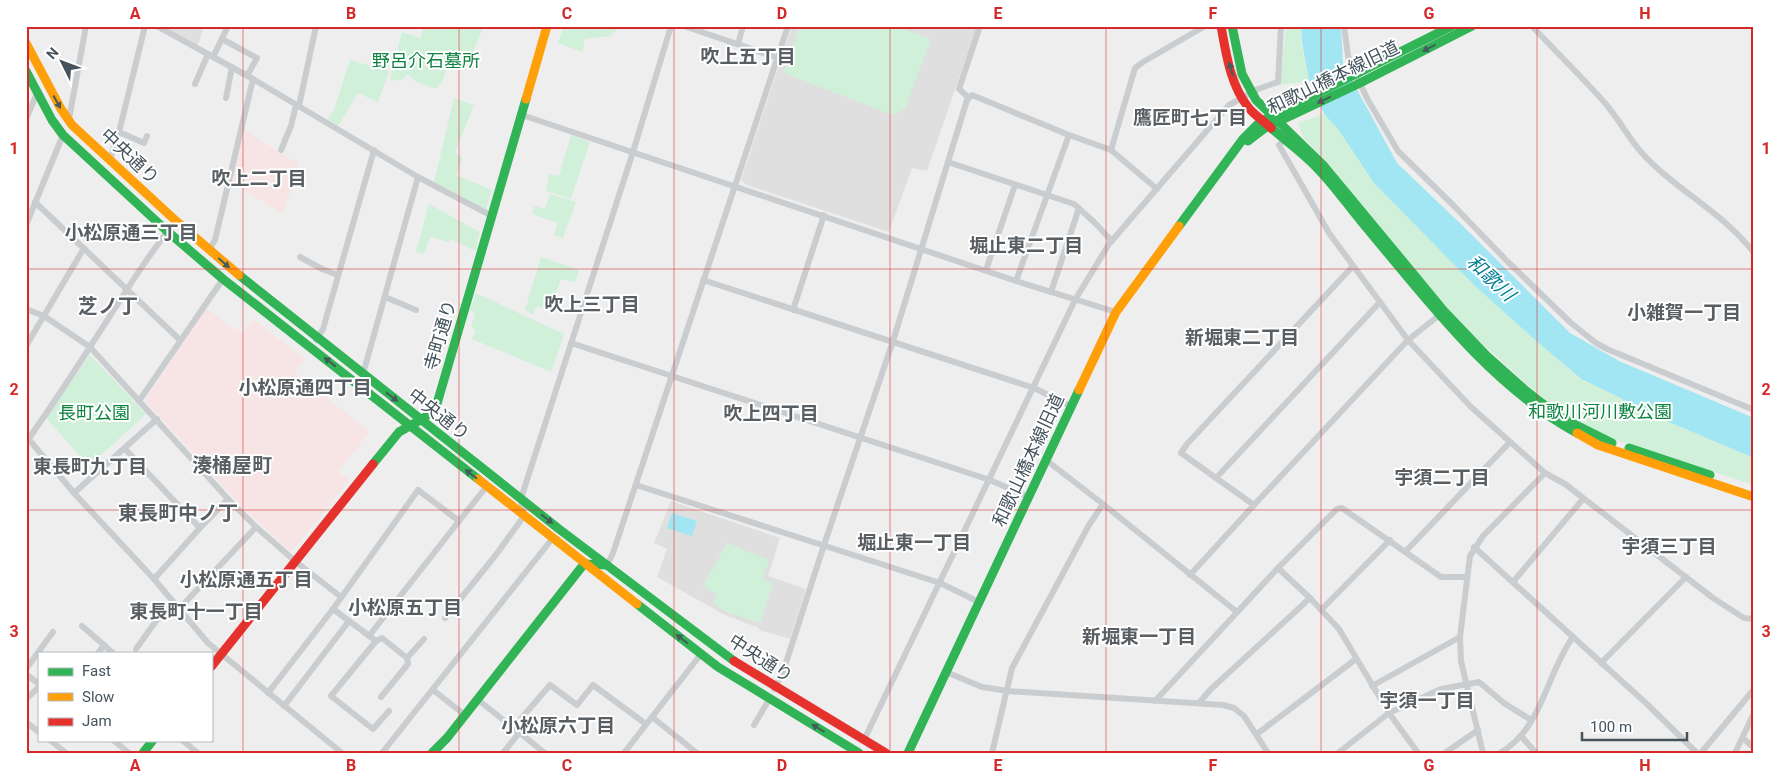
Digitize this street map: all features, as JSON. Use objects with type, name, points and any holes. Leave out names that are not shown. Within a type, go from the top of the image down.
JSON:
[{"type":"main road","name":"寺町通り","points":[[212,666],[399,432],[420,419],[427,417],[436,407],[547,26]]},
{"type":"main road","points":[[1222,26],[1229,66],[1235,84],[1248,106],[1270,121],[1324,166],[1441,313],[1519,385],[1560,417],[1602,440],[1754,490]]},
{"type":"main road","points":[[1232,26],[1242,74],[1270,121],[1285,139],[1317,168],[1489,366],[1520,394],[1556,422],[1598,445],[1754,497]]},
{"type":"main road","name":"和歌山橋本線旧道","points":[[1356,79],[1452,26]]},
{"type":"main road","name":"和歌山橋本線旧道","points":[[908,753],[1116,312],[1200,196],[1247,142],[1270,121],[1472,26]]},
{"type":"main road","name":"中央通り","points":[[26,43],[69,120],[209,250],[363,375],[521,499],[727,656],[775,688],[886,753]]},
{"type":"main road","points":[[27,73],[39,67]]},
{"type":"main road","name":"中央通り","points":[[27,73],[52,120],[63,135],[167,231],[223,279],[552,539],[718,667],[860,753]]},
{"type":"main road","points":[[432,753],[465,715],[584,564],[607,565]]},
{"type":"main road","points":[[143,753],[151,742]]},
{"type":"street","points":[[69,120],[86,26]]},
{"type":"street","points":[[110,160],[119,132],[145,26]]},
{"type":"street","points":[[156,26],[298,105],[418,177],[492,216]]},
{"type":"street","points":[[195,84],[228,26]]},
{"type":"street","points":[[282,150],[298,105],[316,26]]},
{"type":"street","points":[[444,618],[495,556],[524,516],[521,499],[633,152],[671,26]]},
{"type":"street","points":[[684,26],[778,58]]},
{"type":"street","points":[[738,44],[743,26]]},
{"type":"street","points":[[607,565],[613,553],[636,485],[788,26]]},
{"type":"street","points":[[969,98],[960,89],[980,26]]},
{"type":"street","points":[[1111,150],[1135,68],[1205,26]]},
{"type":"street","points":[[864,740],[1075,300],[1112,241],[1229,105],[1251,92],[1278,82],[1281,26]]},
{"type":"street","points":[[1344,26],[1348,56],[1356,79],[1398,151],[1571,323],[1596,343],[1754,410]]},
{"type":"street","points":[[1532,26],[1606,104],[1641,152],[1669,178],[1725,221],[1744,239],[1754,253]]},
{"type":"street","points":[[209,250],[215,240],[250,78],[257,58],[222,39]]},
{"type":"street","points":[[226,98],[232,68]]},
{"type":"street","points":[[26,119],[37,92]]},
{"type":"street","points":[[754,725],[782,676],[893,341],[967,100],[972,95],[1069,135],[1111,150],[1157,189]]},
{"type":"street","points":[[522,115],[1016,281],[1116,312]]},
{"type":"street","points":[[119,132],[144,143],[147,136]]},
{"type":"street","points":[[26,224],[29,208],[36,202],[63,135]]},
{"type":"street","points":[[1016,281],[1069,135]]},
{"type":"street","points":[[1285,139],[1278,145],[1329,233],[1408,340],[1471,407],[1544,473],[1565,484],[1686,578],[1744,618],[1754,619]]},
{"type":"street","points":[[310,347],[323,329],[374,150]]},
{"type":"street","points":[[948,162],[1074,204],[1112,241]]},
{"type":"street","points":[[357,383],[363,375],[418,177]]},
{"type":"street","points":[[986,270],[1015,185]]},
{"type":"street","points":[[36,202],[180,340]]},
{"type":"street","points":[[1051,292],[1079,208]]},
{"type":"street","points":[[793,310],[824,215]]},
{"type":"street","points":[[176,221],[127,289],[27,439],[221,655],[342,753]]},
{"type":"street","points":[[26,346],[84,248]]},
{"type":"street","points":[[300,257],[338,275]]},
{"type":"street","points":[[1254,505],[1181,453],[1187,444],[1353,266]]},
{"type":"street","points":[[139,401],[223,279]]},
{"type":"street","points":[[703,280],[1034,388],[1071,406]]},
{"type":"street","points":[[385,297],[416,310]]},
{"type":"street","points":[[1216,478],[1380,302]]},
{"type":"street","points":[[26,309],[44,316],[90,347],[157,419],[228,500],[295,561],[341,597]]},
{"type":"street","points":[[1190,575],[1408,340],[1441,313]]},
{"type":"street","points":[[571,343],[990,480],[1028,498]]},
{"type":"street","points":[[74,493],[157,419]]},
{"type":"street","points":[[1406,551],[1510,442]]},
{"type":"street","points":[[125,449],[200,528]]},
{"type":"street","points":[[1046,460],[1237,612]]},
{"type":"street","points":[[1483,753],[1461,661],[1460,637],[1470,556],[1483,536],[1544,473]]},
{"type":"street","points":[[636,485],[940,583],[979,602]]},
{"type":"street","points":[[369,636],[487,486]]},
{"type":"street","points":[[268,693],[333,609],[418,490],[459,521]]},
{"type":"street","points":[[1513,582],[1583,498]]},
{"type":"street","points":[[154,579],[228,500]]},
{"type":"street","points":[[992,753],[1012,668],[1089,525],[1103,504]]},
{"type":"street","points":[[1156,700],[1278,568],[1337,509],[1342,508],[1441,577],[1467,578]]},
{"type":"street","points":[[179,609],[256,527]]},
{"type":"street","points":[[382,753],[552,539]]},
{"type":"street","points":[[1321,610],[1390,540]]},
{"type":"street","points":[[1474,548],[1699,753],[1754,689]]},
{"type":"street","points":[[1278,568],[1339,629],[1389,713],[1418,753]]},
{"type":"street","points":[[1602,663],[1686,578]]},
{"type":"street","points":[[1199,704],[1210,690],[1310,598]]},
{"type":"street","points":[[137,652],[156,621],[173,603]]},
{"type":"street","points":[[333,609],[376,641]]},
{"type":"street","points":[[284,706],[349,621]]},
{"type":"street","points":[[82,626],[112,652]]},
{"type":"street","points":[[38,652],[53,632]]},
{"type":"street","points":[[1372,686],[1460,637]]},
{"type":"street","points":[[1500,753],[1510,747],[1521,736],[1542,704],[1565,649],[1573,637]]},
{"type":"street","points":[[381,697],[408,664],[407,658],[382,638],[376,641],[331,696],[374,730],[389,710]]},
{"type":"street","points":[[407,658],[424,639]]},
{"type":"street","points":[[99,652],[104,645]]},
{"type":"street","points":[[26,669],[38,653]]},
{"type":"street","points":[[624,753],[701,654]]},
{"type":"street","points":[[1257,734],[1356,659]]},
{"type":"street","points":[[946,672],[982,687],[1008,691],[1156,700],[1234,708],[1244,716],[1268,753]]},
{"type":"street","points":[[26,674],[38,684]]},
{"type":"street","points":[[1338,753],[1389,713],[1441,689],[1479,682],[1504,703],[1531,720]]},
{"type":"street","points":[[503,753],[516,730],[550,685],[577,705],[594,685],[646,724]]},
{"type":"street","points":[[26,699],[38,686]]},
{"type":"street","points":[[433,690],[465,715]]},
{"type":"street","points":[[477,699],[545,753]]},
{"type":"street","points":[[1735,753],[1754,713]]},
{"type":"street","points":[[652,717],[697,753]]},
{"type":"street","points":[[26,722],[38,731]]},
{"type":"street","points":[[1445,753],[1478,730]]},
{"type":"street","points":[[1521,736],[1536,753]]},
{"type":"street","points":[[1743,738],[1754,748]]},
{"type":"street","points":[[52,742],[66,753]]},
{"type":"street","points":[[115,742],[129,753]]},
{"type":"street","points":[[184,742],[198,753]]},
{"type":"shaded area","points":[[164,26],[204,26],[198,45]]},
{"type":"shaded area","points":[[792,26],[977,26],[927,171],[912,168],[889,232],[747,185],[741,180]]},
{"type":"shaded area","points":[[244,130],[299,164],[283,214],[232,183]]},
{"type":"shaded area","points":[[206,308],[235,330],[237,328],[242,332],[253,319],[305,359],[294,372],[370,432],[338,471],[349,480],[291,552],[242,507],[147,403],[147,398]]},
{"type":"shaded area","points":[[671,501],[780,538],[768,576],[806,589],[790,639],[759,630],[759,628],[725,615],[657,577],[667,549],[654,543]]},
{"type":"green space","name":"野呂介石墓所","points":[[424,26],[484,26],[471,56],[453,52],[442,82],[437,89],[416,82],[408,74],[400,81],[390,79],[402,32],[421,38]]},
{"type":"green space","points":[[564,26],[619,26],[611,36],[585,39],[582,52],[558,43]]},
{"type":"green space","points":[[799,26],[907,26],[906,30],[931,39],[905,109],[893,115],[784,72]]},
{"type":"green space","points":[[1286,26],[1301,26],[1301,42],[1309,80],[1280,85]]},
{"type":"green space","points":[[350,60],[389,71],[378,102],[358,93],[338,126],[328,119],[334,110]]},
{"type":"green space","points":[[454,98],[474,105],[455,153],[463,158],[456,175],[492,190],[486,209],[434,182]]},
{"type":"green space","name":"和歌川河川敷公園","points":[[1324,114],[1338,129],[1374,183],[1475,286],[1580,379],[1624,399],[1624,403],[1754,458],[1754,485],[1606,437],[1565,415],[1530,387],[1463,326],[1371,218],[1333,169],[1303,137],[1298,123]]},
{"type":"green space","points":[[571,135],[590,142],[571,199],[546,191],[549,174],[559,176]]},
{"type":"green space","points":[[550,194],[576,202],[563,238],[554,235],[558,223],[532,214],[534,206],[545,209]]},
{"type":"green space","points":[[429,204],[480,232],[475,251],[451,239],[448,242],[430,237],[424,254],[416,252]]},
{"type":"green space","points":[[541,257],[579,270],[575,282],[561,279],[550,311],[537,306],[533,314],[525,310]]},
{"type":"green space","points":[[476,293],[564,334],[551,372],[472,339],[476,330],[471,327],[475,314],[470,310]]},
{"type":"green space","name":"長町公園","points":[[90,355],[146,414],[89,466],[46,418]]},
{"type":"green space","points":[[727,543],[769,560],[762,579],[773,583],[760,623],[724,611],[713,603],[717,595],[703,586]]},
{"type":"water","name":"和歌川","points":[[1301,26],[1341,26],[1343,64],[1397,163],[1570,333],[1619,361],[1754,418],[1754,458],[1624,403],[1623,399],[1581,379],[1475,286],[1374,183],[1338,129],[1324,114],[1309,80],[1302,43]]},
{"type":"water","points":[[672,513],[697,521],[692,536],[667,528]]},
{"type":"traffic: fast","points":[[1232,26],[1242,74],[1256,100],[1324,166],[1444,311],[1487,356],[1525,390],[1560,417],[1612,443]]},
{"type":"traffic: fast","points":[[1179,226],[1243,139],[1260,122],[1452,26]]},
{"type":"traffic: fast","points":[[1248,141],[1265,128],[1360,83],[1472,26]]},
{"type":"traffic: fast","points":[[26,71],[52,120],[63,135],[167,231],[223,279],[478,479]]},
{"type":"traffic: fast","points":[[373,464],[399,432],[424,418],[436,407],[526,99]]},
{"type":"traffic: fast","points":[[1271,128],[1323,174],[1434,308],[1487,365],[1545,413],[1577,433]]},
{"type":"traffic: fast","points":[[239,275],[559,529],[734,661]]},
{"type":"traffic: fast","points":[[908,753],[1079,390]]},
{"type":"traffic: fast","points":[[1629,448],[1710,475]]},
{"type":"traffic: fast","points":[[432,753],[447,738],[584,564],[607,565]]},
{"type":"traffic: fast","points":[[637,604],[718,667],[859,753]]},
{"type":"traffic: fast","points":[[143,753],[151,742]]},
{"type":"traffic: slow","points":[[526,99],[547,26]]},
{"type":"traffic: slow","points":[[26,43],[61,109],[72,125],[176,221],[239,275]]},
{"type":"traffic: slow","points":[[1079,390],[1116,312],[1179,226]]},
{"type":"traffic: slow","points":[[1577,433],[1598,445],[1754,497]]},
{"type":"traffic: slow","points":[[478,479],[637,604]]},
{"type":"traffic: jam","points":[[1221,26],[1230,68],[1237,88],[1250,110],[1271,128]]},
{"type":"traffic: jam","points":[[212,666],[373,464]]},
{"type":"traffic: jam","points":[[734,661],[886,753]]},
{"type":"district","name":"吹上五丁目","points":[[748,56]]},
{"type":"district","name":"鷹匠町七丁目","points":[[1190,117]]},
{"type":"district","name":"吹上二丁目","points":[[259,178]]},
{"type":"district","name":"小松原通三丁目","points":[[131,232]]},
{"type":"district","name":"堀止東二丁目","points":[[1026,245]]},
{"type":"district","name":"吹上三丁目","points":[[592,304]]},
{"type":"district","name":"芝ノ丁","points":[[108,306]]},
{"type":"district","name":"小雑賀一丁目","points":[[1684,312]]},
{"type":"district","name":"新堀東二丁目","points":[[1242,337]]},
{"type":"district","name":"小松原通四丁目","points":[[305,387]]},
{"type":"district","name":"吹上四丁目","points":[[771,413]]},
{"type":"district","name":"湊桶屋町","points":[[232,465]]},
{"type":"district","name":"東長町九丁目","points":[[90,466]]},
{"type":"district","name":"宇須二丁目","points":[[1442,477]]},
{"type":"district","name":"東長町中ノ丁","points":[[178,513]]},
{"type":"district","name":"堀止東一丁目","points":[[914,542]]},
{"type":"district","name":"宇須三丁目","points":[[1669,546]]},
{"type":"district","name":"小松原通五丁目","points":[[246,579]]},
{"type":"district","name":"小松原五丁目","points":[[405,607]]},
{"type":"district","name":"東長町十一丁目","points":[[196,611]]},
{"type":"district","name":"新堀東一丁目","points":[[1139,636]]},
{"type":"district","name":"宇須一丁目","points":[[1427,700]]},
{"type":"district","name":"小松原六丁目","points":[[558,725]]}]
